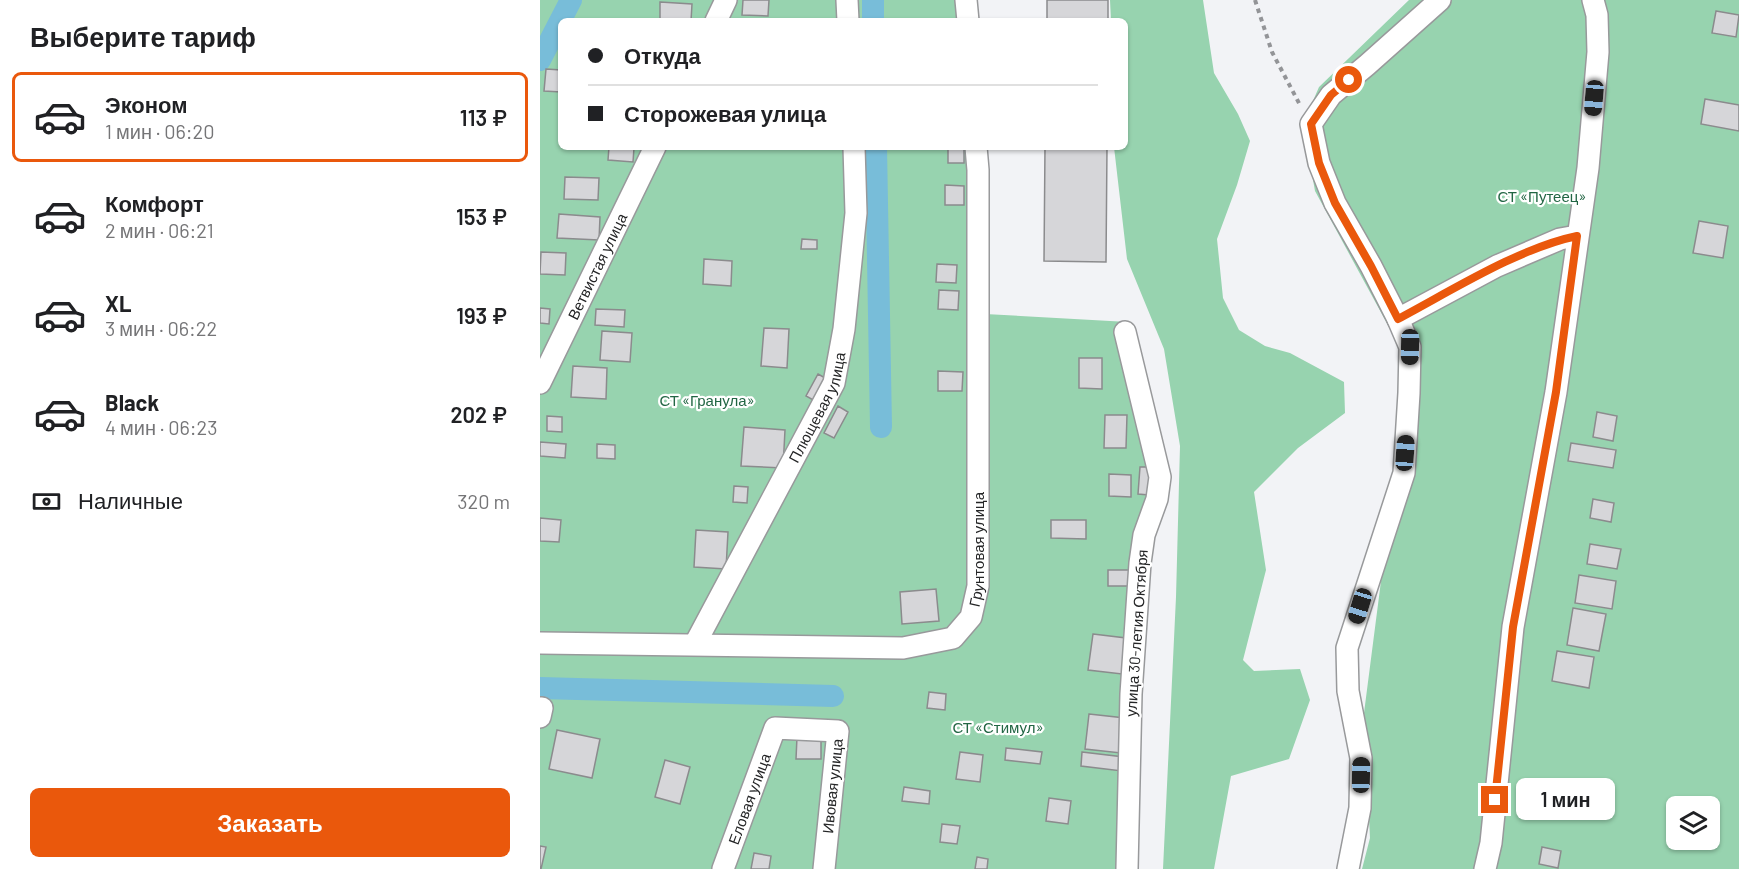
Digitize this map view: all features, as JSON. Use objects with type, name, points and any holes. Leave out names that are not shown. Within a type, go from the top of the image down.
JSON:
[{"type":"street","points":[[717,18],[726,0]]},
{"type":"street","points":[[847,0],[848,18]]},
{"type":"street","points":[[966,0],[968,18]]},
{"type":"street","points":[[1348,869],[1360,808],[1361,758],[1348,691],[1347,648],[1404,474],[1410,347],[1371,266],[1335,203],[1319,163],[1311,124],[1331,95],[1440,0]]},
{"type":"street","points":[[1485,869],[1491,843],[1513,627],[1556,392],[1588,168],[1598,52],[1597,15],[1593,0]]},
{"type":"street","name":"Ветвистая улица","points":[[540,383],[654,150]]},
{"type":"street","name":"Плющевая улица","points":[[695,644],[834,383],[844,329],[856,213],[854,150]]},
{"type":"street","name":"Грунтовая улица","points":[[540,643],[903,648],[953,638],[971,617],[978,586],[976,150]]},
{"type":"street","points":[[1398,319],[1497,266],[1560,239],[1577,236]]},
{"type":"street","name":"улица 30-летия Октября","points":[[1125,332],[1160,477],[1157,499],[1144,534],[1140,563],[1131,694],[1127,869]]},
{"type":"street","name":"Еловая улица","points":[[723,869],[775,728]]},
{"type":"street","name":"Ивовая улица","points":[[775,728],[838,730],[824,869]]},
{"type":"path","points":[[1255,0],[1272,52],[1311,124]]},
{"type":"green space","points":[[540,0],[974,0],[974,18],[558,18],[558,150],[979,150],[985,314],[1128,322],[1155,470],[1132,869],[540,869]]},
{"type":"green space","points":[[1110,0],[1203,0],[1214,73],[1238,114],[1250,141],[1217,239],[1223,298],[1239,330],[1265,346],[1290,353],[1344,382],[1345,413],[1298,448],[1254,492],[1266,570],[1243,660],[1254,671],[1300,669],[1310,700],[1289,759],[1231,776],[1214,869],[1163,869],[1176,597],[1180,446],[1164,349],[1127,259],[1114,150],[1128,150],[1128,18],[1111,18]]},
{"type":"green space","name":"СТ «Путеец»","points":[[1409,0],[1739,0],[1739,869],[1362,869],[1370,838],[1364,713],[1409,364],[1315,191],[1303,124],[1319,87]]},
{"type":"building","points":[[743,0],[769,0],[768,16],[742,15]]},
{"type":"building","points":[[1047,0],[1108,0],[1108,18],[1047,18]]},
{"type":"building","points":[[660,2],[692,4],[691,18],[660,18]]},
{"type":"building","points":[[1716,11],[1739,15],[1736,37],[1712,33]]},
{"type":"building","points":[[546,69],[558,70],[558,92],[544,91]]},
{"type":"building","points":[[1705,99],[1739,105],[1739,131],[1701,124]]},
{"type":"building","points":[[609,150],[634,150],[633,162],[608,160]]},
{"type":"building","points":[[948,150],[964,150],[964,163],[948,163]]},
{"type":"building","points":[[1045,150],[1107,150],[1106,262],[1044,261]]},
{"type":"building","points":[[565,177],[599,178],[598,200],[564,199]]},
{"type":"building","points":[[945,185],[964,186],[964,205],[945,205]]},
{"type":"building","points":[[559,214],[600,217],[599,240],[557,238]]},
{"type":"building","points":[[1699,221],[1728,226],[1723,258],[1693,253]]},
{"type":"building","points":[[802,239],[817,240],[817,249],[801,249]]},
{"type":"building","points":[[541,252],[566,253],[565,275],[540,274]]},
{"type":"building","points":[[704,259],[732,261],[731,286],[703,284]]},
{"type":"building","points":[[937,264],[957,265],[956,283],[936,282]]},
{"type":"building","points":[[939,290],[959,291],[958,310],[938,309]]},
{"type":"building","points":[[540,308],[550,309],[549,324],[540,323]]},
{"type":"building","points":[[596,309],[625,310],[624,327],[595,325]]},
{"type":"building","points":[[764,328],[789,329],[787,368],[761,366]]},
{"type":"building","points":[[602,331],[632,333],[630,362],[600,360]]},
{"type":"building","points":[[1079,358],[1102,358],[1102,389],[1079,388]]},
{"type":"building","points":[[573,366],[607,368],[606,399],[571,397]]},
{"type":"building","points":[[938,371],[963,372],[962,391],[938,391]]},
{"type":"building","points":[[818,374],[827,379],[815,401],[806,396]]},
{"type":"building","points":[[838,406],[848,412],[834,438],[824,433]]},
{"type":"building","points":[[1597,412],[1617,416],[1613,441],[1593,437]]},
{"type":"building","points":[[1105,415],[1127,415],[1126,448],[1104,448]]},
{"type":"building","points":[[547,416],[562,417],[562,432],[547,431]]},
{"type":"building","points":[[744,427],[785,430],[783,468],[741,466]]},
{"type":"building","points":[[540,442],[566,444],[565,458],[540,456]]},
{"type":"building","points":[[1571,443],[1616,450],[1613,468],[1568,461]]},
{"type":"building","points":[[597,444],[615,445],[615,459],[597,458]]},
{"type":"building","points":[[1140,467],[1151,467],[1149,495],[1138,494]]},
{"type":"building","points":[[1109,474],[1131,475],[1131,497],[1109,496]]},
{"type":"building","points":[[734,486],[748,487],[747,503],[733,502]]},
{"type":"building","points":[[1593,499],[1614,503],[1611,522],[1590,518]]},
{"type":"building","points":[[540,518],[561,520],[559,542],[540,541]]},
{"type":"building","points":[[1051,520],[1086,520],[1086,539],[1051,538]]},
{"type":"building","points":[[696,530],[728,532],[726,569],[694,567]]},
{"type":"building","points":[[1590,544],[1621,549],[1617,569],[1587,564]]},
{"type":"building","points":[[1108,570],[1134,570],[1133,586],[1108,586]]},
{"type":"building","points":[[1579,575],[1616,581],[1612,609],[1575,603]]},
{"type":"building","points":[[936,589],[939,621],[902,624],[900,592]]},
{"type":"building","points":[[1573,608],[1606,614],[1599,651],[1567,645]]},
{"type":"building","points":[[1093,634],[1126,638],[1122,674],[1088,670]]},
{"type":"building","points":[[1557,651],[1594,657],[1589,688],[1552,681]]},
{"type":"building","points":[[929,692],[946,694],[945,710],[927,708]]},
{"type":"building","points":[[1089,714],[1125,718],[1121,753],[1085,749]]},
{"type":"building","points":[[557,730],[600,739],[592,778],[549,769]]},
{"type":"building","points":[[797,737],[821,738],[821,759],[796,759]]},
{"type":"building","points":[[1006,748],[1042,752],[1040,764],[1005,760]]},
{"type":"building","points":[[960,752],[983,755],[980,782],[956,779]]},
{"type":"building","points":[[1082,752],[1124,757],[1122,771],[1081,766]]},
{"type":"building","points":[[665,760],[690,767],[680,804],[655,797]]},
{"type":"building","points":[[904,787],[930,791],[929,804],[902,801]]},
{"type":"building","points":[[1049,798],[1071,801],[1068,824],[1046,821]]},
{"type":"building","points":[[942,824],[960,826],[957,844],[940,842]]},
{"type":"building","points":[[540,846],[546,847],[541,869],[540,869]]},
{"type":"building","points":[[1542,847],[1561,851],[1558,868],[1539,864]]},
{"type":"building","points":[[754,853],[771,856],[769,869],[751,869]]},
{"type":"building","points":[[977,857],[988,859],[987,869],[975,869]]},
{"type":"waterway","points":[[562,18],[571,0]]},
{"type":"waterway","points":[[873,0],[873,18]]},
{"type":"waterway","points":[[540,60],[558,25]]},
{"type":"waterway","points":[[876,150],[881,427]]},
{"type":"waterway","points":[[540,688],[833,696]]},
{"type":"route","points":[[1349,80],[1331,95],[1311,124],[1319,163],[1335,203],[1398,319],[1497,266],[1560,239],[1577,236],[1556,392],[1513,627],[1495,800]]},
{"type":"park label","name":"СТ «Гранула»","points":[[707,400]]},
{"type":"park label","name":"СТ «Стимул»","points":[[998,727]]}]
